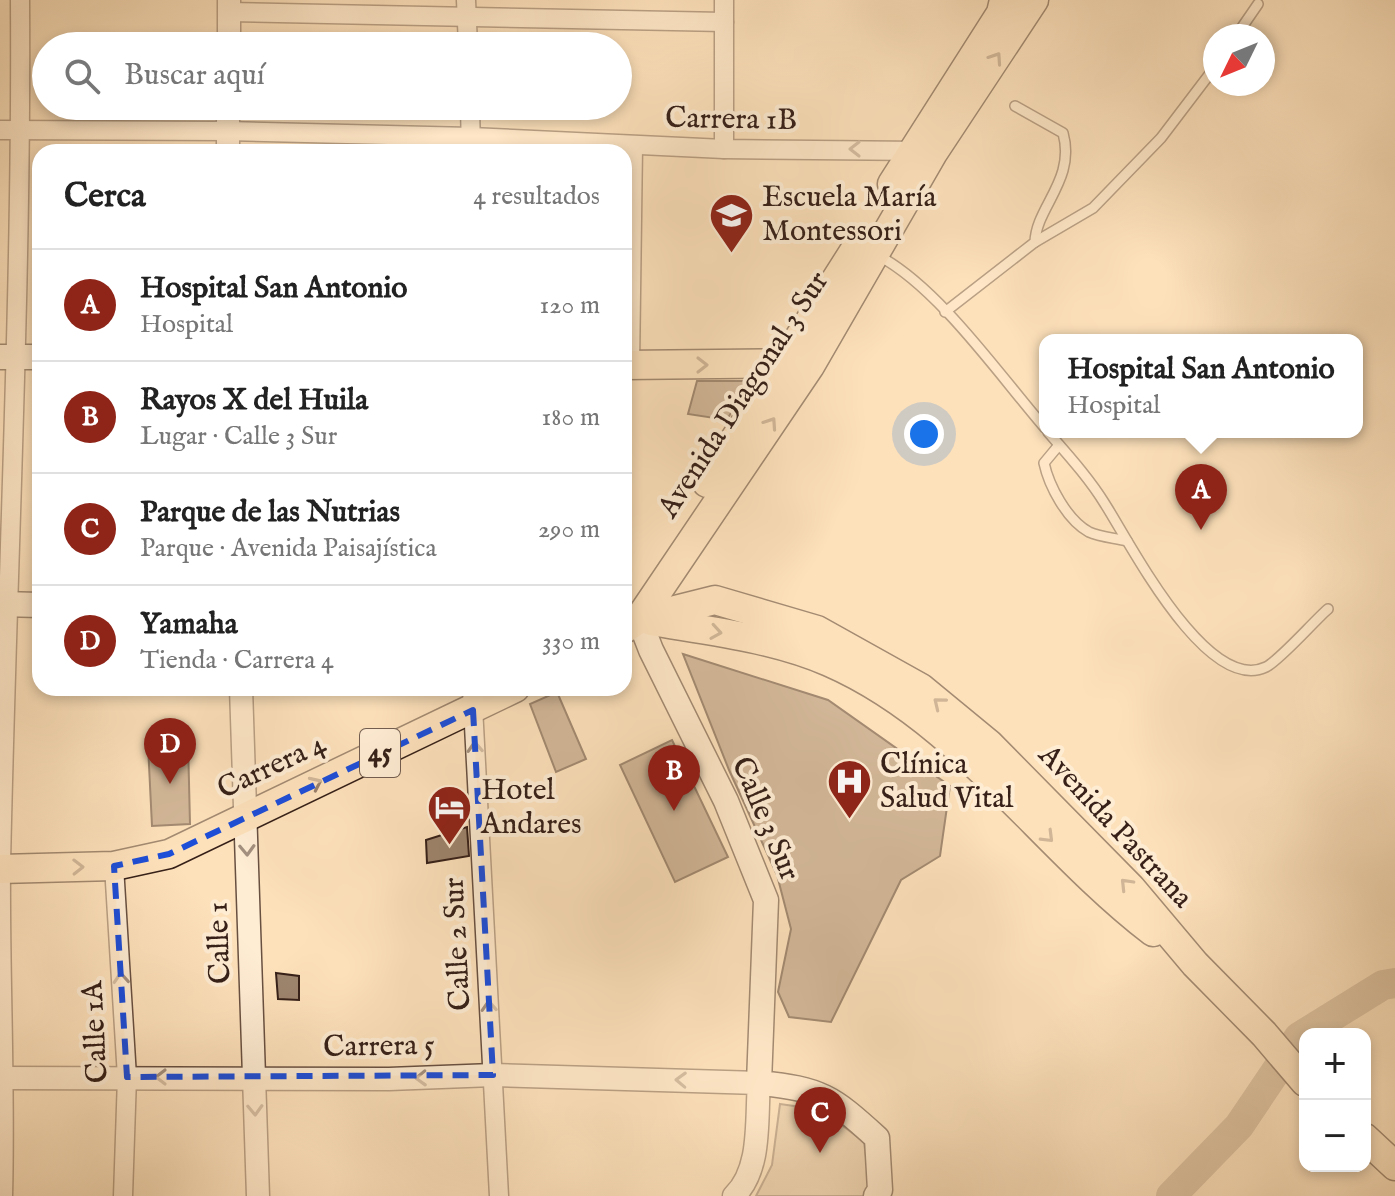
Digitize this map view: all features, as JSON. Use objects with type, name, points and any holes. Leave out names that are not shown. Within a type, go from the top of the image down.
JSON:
[{"type":"main road","name":"Avenida Diagonal 3 Sur","points":[[632,618],[696,533],[799,363],[1001,13],[1004,0]]},
{"type":"main road","name":"Avenida Diagonal 3 Sur","points":[[922,151],[1034,0]]},
{"type":"main road","name":"Avenida Diagonal 3 Sur","points":[[632,613],[638,593],[799,363]]},
{"type":"main road","points":[[632,365],[761,366],[799,363]]},
{"type":"main road","points":[[696,533],[687,567],[689,579],[715,600]]},
{"type":"main road","points":[[632,621],[715,600]]},
{"type":"main road","name":"Avenida Pastrana","points":[[715,600],[817,630],[921,688],[989,744],[1131,888],[1195,964],[1264,1034],[1299,1075]]},
{"type":"main road","points":[[4,604],[32,605]]},
{"type":"main road","name":"Avenida Pastrana","points":[[632,622],[735,635],[828,661],[911,709],[981,770],[1118,905],[1195,964]]},
{"type":"main road","name":"Calle 3 Sur","points":[[632,626],[651,650],[726,801],[766,900],[759,1083]]},
{"type":"main road","name":"Carrera 4","points":[[0,869],[114,866],[169,854],[472,699]]},
{"type":"main road","points":[[759,1083],[804,1087],[842,1106],[877,1138],[880,1190],[876,1196]]},
{"type":"main road","points":[[1371,1144],[1395,1166]]},
{"type":"street","points":[[3,1196],[0,869],[4,604],[19,357],[20,0]]},
{"type":"street","points":[[724,0],[724,149]]},
{"type":"street","points":[[229,32],[229,6],[466,8],[724,22]]},
{"type":"street","points":[[466,8],[467,32]]},
{"type":"street","points":[[227,141],[228,120]]},
{"type":"street","points":[[470,120],[471,144]]},
{"type":"street","name":"Carrera 1B","points":[[0,130],[227,141],[471,144]]},
{"type":"street","points":[[632,182],[633,146]]},
{"type":"street","name":"Carrera 1B","points":[[633,146],[922,151]]},
{"type":"street","name":"Calle 1","points":[[241,696],[258,1196]]},
{"type":"street","name":"Calle 2 Sur","points":[[472,699],[499,1196]]},
{"type":"street","name":"Calle 1A","points":[[114,866],[127,1077],[123,1196]]},
{"type":"street","name":"Carrera 5","points":[[3,1078],[493,1075],[759,1083]]},
{"type":"street","name":"Calle 3 Sur","points":[[734,1196],[742,1188],[753,1163],[759,1083]]},
{"type":"lane","points":[[1244,24],[1258,4]]},
{"type":"lane","points":[[945,312],[1035,242],[1093,208],[1161,138],[1203,83]]},
{"type":"lane","points":[[1015,106],[1055,127],[1065,140],[1060,186],[1035,232],[1035,242]]},
{"type":"lane","points":[[866,249],[916,282],[1039,421]]},
{"type":"lane","points":[[1053,438],[1104,502],[1151,582],[1216,660],[1242,670],[1266,667],[1328,609]]},
{"type":"lane","points":[[1059,445],[1044,463],[1049,485],[1082,527],[1091,533],[1127,541]]},
{"type":"highlighted area","points":[[473,710],[493,1075],[127,1077],[114,866],[169,854]]},
{"type":"shaded area","points":[[780,1104],[822,1110],[864,1142],[870,1187],[863,1196],[756,1196],[772,1165]]},
{"type":"building","points":[[697,381],[749,381],[727,420],[688,414]]},
{"type":"building","name":"Clínica Salud Vital","points":[[683,654],[828,700],[950,786],[940,856],[901,880],[831,1022],[789,1017],[778,992],[791,929],[777,875],[729,770]]},
{"type":"building","points":[[548,696],[559,696],[586,759],[556,772],[530,704]]},
{"type":"building","points":[[672,740],[728,857],[675,882],[620,765]]},
{"type":"building","points":[[188,741],[190,824],[152,826],[148,745]]},
{"type":"building","name":"Hotel Andares","points":[[467,827],[469,856],[427,863],[426,840]]},
{"type":"building","points":[[276,973],[299,976],[299,1000],[278,999]]},
{"type":"waterway","points":[[1171,1196],[1239,1126],[1299,1037],[1383,985],[1395,983]]},
{"type":"place","name":"Escuela María Montessori","points":[[731,254]]},
{"type":"place","name":"Hospital San Antonio","points":[[1201,530]]},
{"type":"place","name":"Yamaha","points":[[170,784]]},
{"type":"place","name":"Rayos X del Huila","points":[[674,811]]},
{"type":"place","name":"Clínica Salud Vital","points":[[849,821]]},
{"type":"place","name":"Hotel Andares","points":[[450,847]]},
{"type":"place","name":"Parque de las Nutrias","points":[[820,1153]]}]
